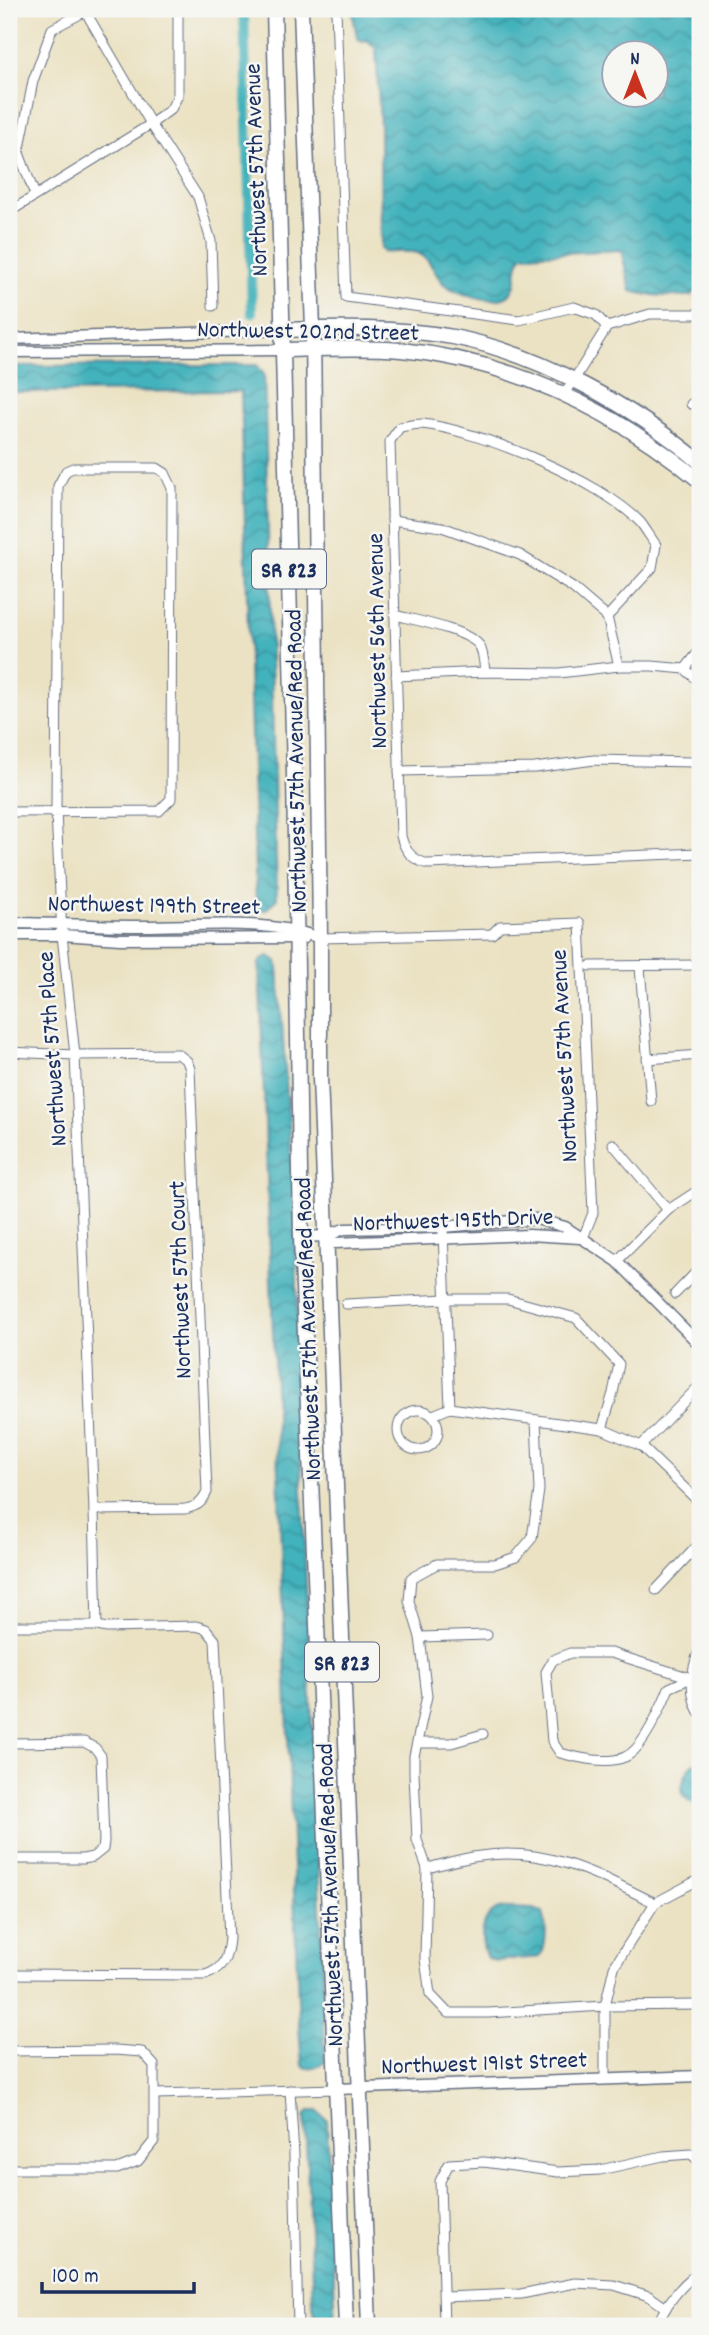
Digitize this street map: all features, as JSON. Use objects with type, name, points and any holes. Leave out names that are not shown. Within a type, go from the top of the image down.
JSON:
[{"type":"main road","name":"Northwest 57th Avenue","points":[[274,9],[282,330]]},
{"type":"main road","name":"SR 823","points":[[301,9],[313,329]]},
{"type":"main road","name":"Northwest 202nd Street","points":[[282,330],[376,328],[455,338],[513,354],[574,380],[631,412],[665,434],[700,462]]},
{"type":"main road","name":"Northwest 57th Avenue/Red Road","points":[[313,329],[320,1078],[369,2326]]},
{"type":"main road","name":"Northwest 57th Avenue/Red Road","points":[[282,330],[300,1237],[346,2326]]},
{"type":"main road","name":"Northwest 202nd Street","points":[[283,350],[375,349],[436,355],[492,367],[565,394],[623,425],[656,446],[700,481]]},
{"type":"street","points":[[9,212],[171,109],[178,95],[178,9]]},
{"type":"street","points":[[336,9],[346,297],[519,320],[574,307],[596,315],[607,327]]},
{"type":"street","points":[[35,195],[19,153],[33,81],[52,29],[84,10],[151,124],[198,197],[211,241],[212,306]]},
{"type":"street","points":[[565,394],[607,327],[650,314],[700,314]]},
{"type":"street","name":"Northwest 202nd Street","points":[[9,339],[282,330]]},
{"type":"street","name":"Northwest 202nd Street","points":[[9,352],[283,350]]},
{"type":"street","name":"Northwest 56th Avenue","points":[[607,617],[652,568],[656,545],[640,522],[573,477],[508,446],[419,424],[400,427],[390,441],[401,836],[404,847],[418,861],[428,863],[700,853]]},
{"type":"street","name":"Northwest 57th Place","points":[[56,812],[159,811],[171,799],[172,488],[165,473],[157,468],[83,467],[66,471],[58,486],[56,812],[62,929],[75,1055],[97,1626]]},
{"type":"street","points":[[392,520],[442,527],[520,555],[573,588],[607,617],[619,666]]},
{"type":"street","points":[[395,615],[433,624],[474,641],[480,647],[485,672]]},
{"type":"street","points":[[685,669],[700,650]]},
{"type":"street","points":[[396,676],[485,672],[559,673],[619,666],[652,666],[685,669],[700,682]]},
{"type":"street","points":[[399,771],[535,768],[594,760],[700,760]]},
{"type":"street","points":[[9,812],[56,812]]},
{"type":"street","name":"Northwest 57th Avenue","points":[[320,938],[492,934],[500,926],[580,922],[593,1213],[583,1238]]},
{"type":"street","name":"Northwest 199th Street","points":[[9,923],[120,939],[296,933],[320,938]]},
{"type":"street","name":"Northwest 199th Street","points":[[9,935],[62,929]]},
{"type":"street","points":[[590,967],[700,965]]},
{"type":"street","points":[[640,967],[652,1101]]},
{"type":"street","points":[[9,1052],[75,1055]]},
{"type":"street","name":"Northwest 57th Court","points":[[75,1055],[178,1054],[190,1069],[208,1492],[203,1502],[185,1509],[94,1510]]},
{"type":"street","points":[[647,1059],[700,1055]]},
{"type":"street","points":[[613,1144],[668,1210]]},
{"type":"street","points":[[617,1261],[668,1210],[700,1189]]},
{"type":"street","name":"Northwest 195th Drive","points":[[300,1237],[326,1236],[344,1228],[443,1227],[537,1219],[565,1227],[617,1261],[700,1345]]},
{"type":"street","points":[[443,1227],[450,1408]]},
{"type":"street","name":"Northwest 195th Drive","points":[[326,1236],[335,1243],[529,1235],[583,1238]]},
{"type":"street","points":[[675,1294],[700,1268]]},
{"type":"street","points":[[346,1304],[508,1299],[576,1318],[619,1364],[602,1429]]},
{"type":"street","points":[[641,1446],[700,1385]]},
{"type":"street","points":[[433,1415],[437,1433],[428,1447],[416,1451],[404,1446],[399,1426],[403,1416],[415,1411],[433,1415],[450,1408],[602,1429],[641,1446],[700,1503]]},
{"type":"street","points":[[536,1420],[540,1490],[532,1538],[516,1557],[495,1564],[437,1564],[411,1578],[409,1601],[420,1637],[427,1696],[414,1773],[417,1840],[427,1868],[425,1959],[430,1994],[448,2013],[488,2014],[605,2006],[700,2005]]},
{"type":"street","points":[[656,1590],[700,1543]]},
{"type":"street","points":[[9,1626],[196,1626],[206,1629],[215,1640],[229,1939],[228,1955],[223,1965],[215,1972],[205,1975],[9,1974]]},
{"type":"street","points":[[420,1637],[487,1635]]},
{"type":"street","points":[[700,1648],[691,1678],[695,1705],[700,1714]]},
{"type":"street","points":[[570,1653],[611,1653],[691,1678],[669,1688],[648,1730],[633,1753],[623,1759],[589,1760],[560,1753],[552,1741],[546,1672],[553,1660],[570,1653]]},
{"type":"street","points":[[418,1743],[451,1743],[483,1734]]},
{"type":"street","points":[[9,1743],[84,1742],[96,1748],[101,1756],[104,1841],[103,1849],[93,1857],[83,1859],[9,1859]]},
{"type":"street","points":[[427,1868],[481,1856],[528,1854],[583,1868],[654,1903]]},
{"type":"street","points":[[605,2078],[605,2006],[614,1967],[654,1903],[700,1879]]},
{"type":"street","points":[[9,2051],[142,2052],[154,2065],[156,2094],[154,2141],[138,2161],[117,2169],[9,2169]]},
{"type":"street","name":"Northwest 191st Street","points":[[156,2094],[700,2076]]},
{"type":"street","points":[[290,2090],[298,2326]]},
{"type":"street","points":[[444,2326],[440,2181],[449,2164],[484,2162],[558,2172],[600,2170],[663,2156],[691,2154],[700,2162]]},
{"type":"street","points":[[657,2326],[684,2283],[700,2271]]},
{"type":"street","points":[[444,2297],[521,2294],[575,2283],[614,2285],[649,2296],[666,2308]]},
{"type":"water","points":[[352,9],[700,9],[700,293],[692,293],[692,296],[669,296],[631,291],[621,250],[523,255],[518,264],[513,291],[503,298],[485,299],[455,291],[442,282],[429,262],[417,253],[384,252],[381,249],[376,48],[366,39],[364,42],[357,38]]},
{"type":"water","points":[[257,365],[264,374],[277,899],[266,910],[259,909],[256,905],[241,391],[9,392],[9,366]]},
{"type":"water","points":[[269,956],[277,961],[278,967],[296,1221],[299,1420],[325,2062],[311,2069],[302,2066],[299,2027],[259,963]]},
{"type":"water","points":[[700,1760],[700,1804],[688,1800],[682,1790],[687,1772]]},
{"type":"water","points":[[506,1908],[543,1912],[546,1935],[540,1957],[495,1961],[487,1958],[482,1934],[484,1926],[491,1914]]},
{"type":"water","points":[[309,2111],[317,2111],[327,2120],[336,2326],[314,2326],[305,2116]]},
{"type":"waterway","points":[[244,9],[252,313]]}]
